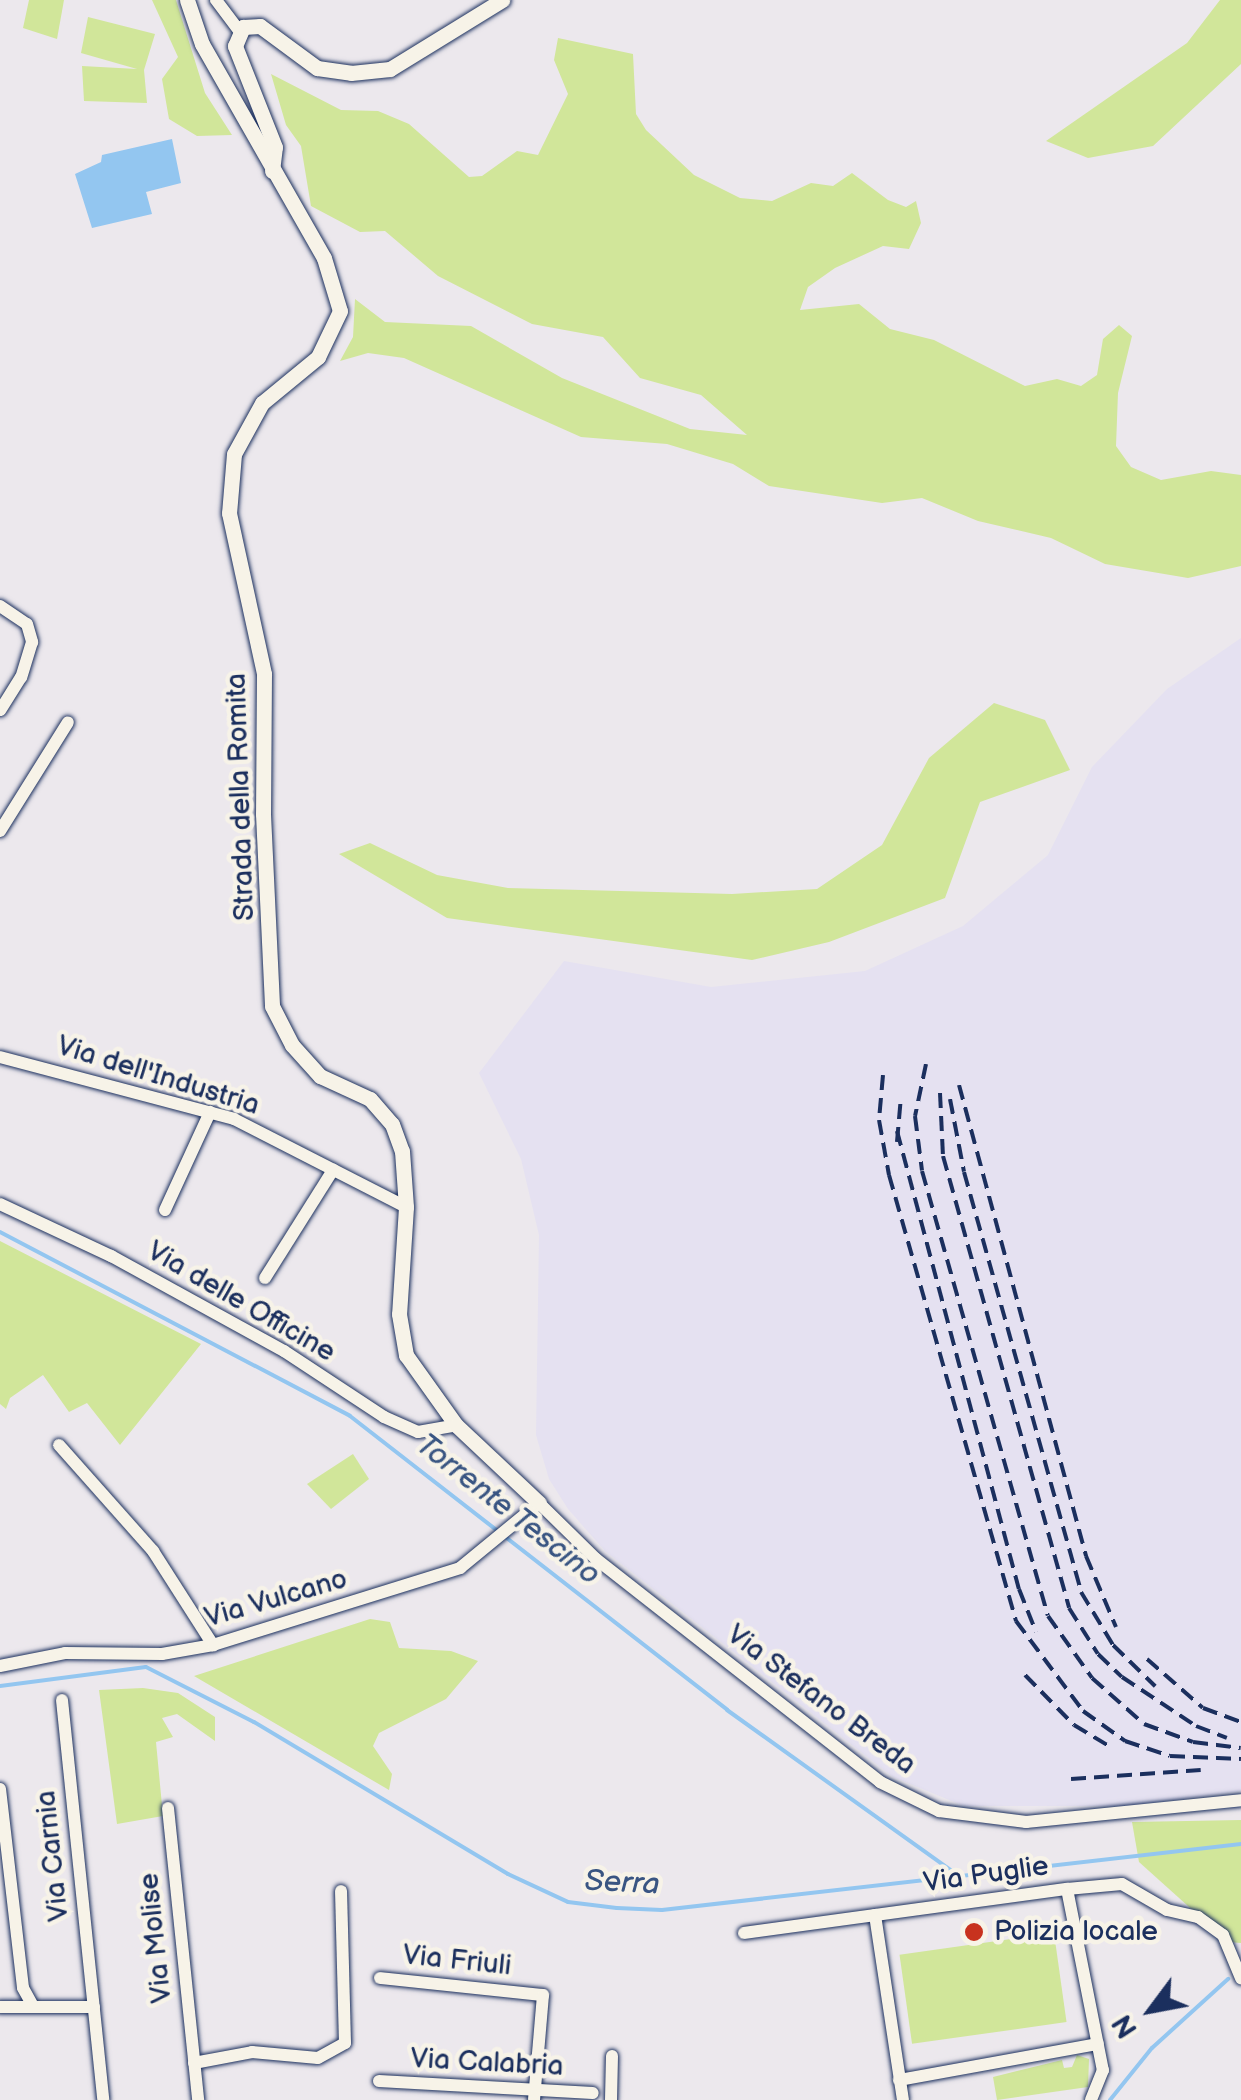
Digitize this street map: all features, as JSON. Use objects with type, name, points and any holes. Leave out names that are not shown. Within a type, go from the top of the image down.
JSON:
[{"type":"street","name":"Strada della Romita","points":[[187,0],[202,44],[324,258],[340,311],[318,357],[262,404],[234,454],[229,513],[264,674],[262,814],[272,1006],[292,1045],[320,1076],[370,1099],[392,1124],[402,1151],[406,1207],[399,1314],[406,1355],[456,1425],[539,1503]]},
{"type":"street","points":[[216,0],[239,30]]},
{"type":"street","points":[[239,30],[260,26],[317,68],[351,74],[390,69],[502,0]]},
{"type":"street","points":[[239,30],[235,46],[274,147],[272,171]]},
{"type":"street","points":[[0,606],[27,624],[32,642],[21,677],[0,710]]},
{"type":"street","points":[[0,831],[68,722]]},
{"type":"street","name":"Via dell'Industria","points":[[0,1057],[210,1112],[406,1207]]},
{"type":"street","points":[[165,1210],[210,1112]]},
{"type":"street","points":[[265,1278],[333,1170]]},
{"type":"street","name":"Via delle Officine","points":[[0,1204],[112,1256],[284,1351],[384,1417],[418,1432],[456,1425]]},
{"type":"street","points":[[59,1445],[152,1550],[213,1646]]},
{"type":"street","name":"Via Vulcano","points":[[0,1666],[65,1653],[162,1654],[213,1646],[440,1576],[496,1543],[539,1503]]},
{"type":"street","name":"Via Stefano Breda","points":[[539,1503],[596,1559],[880,1782],[939,1811],[1026,1822],[1241,1800]]},
{"type":"street","name":"Via Carnia","points":[[62,1700],[103,2100]]},
{"type":"street","name":"Via Carnia","points":[[0,1789],[24,1988],[33,2006]]},
{"type":"street","name":"Via Molise","points":[[168,1808],[198,2100]]},
{"type":"street","points":[[1067,1890],[1122,1884],[1167,1910],[1198,1917],[1222,1934],[1241,1978]]},
{"type":"street","name":"Via Puglie","points":[[744,1933],[1067,1890],[1098,2044],[1102,2083],[1091,2100]]},
{"type":"street","points":[[194,2063],[252,2052],[318,2058],[345,2043],[341,1891]]},
{"type":"street","points":[[875,1916],[903,2100]]},
{"type":"street","name":"Via Friuli","points":[[380,1978],[543,1995],[534,2097]]},
{"type":"street","points":[[0,2006],[94,2007]]},
{"type":"street","points":[[899,2080],[1098,2044]]},
{"type":"street","points":[[611,2100],[612,2056]]},
{"type":"street","name":"Via Calabria","points":[[379,2081],[534,2097],[593,2093]]},
{"type":"shaded area","points":[[1241,638],[1241,1791],[1128,1806],[964,1806],[893,1777],[605,1551],[568,1509],[549,1479],[536,1435],[539,1235],[521,1159],[479,1073],[564,961],[711,987],[865,971],[963,926],[1048,855],[1092,767],[1167,689]]},
{"type":"green space","points":[[29,0],[64,0],[57,39],[23,28]]},
{"type":"green space","points":[[152,0],[176,0],[205,93],[232,135],[197,136],[169,119],[162,79],[178,57]]},
{"type":"green space","points":[[1220,0],[1241,0],[1241,64],[1153,146],[1088,158],[1046,141],[1187,43]]},
{"type":"green space","points":[[88,17],[155,34],[144,70],[147,103],[84,101],[82,66],[137,69],[81,53]]},
{"type":"green space","points":[[558,38],[633,54],[636,114],[646,130],[694,175],[740,198],[772,201],[811,183],[833,186],[852,173],[888,200],[906,207],[916,201],[921,223],[909,249],[883,246],[835,268],[808,287],[800,310],[859,304],[890,329],[934,340],[1025,386],[1057,379],[1081,386],[1097,375],[1103,339],[1119,325],[1132,336],[1118,393],[1116,446],[1131,467],[1161,480],[1211,471],[1241,475],[1241,566],[1188,578],[1105,564],[1051,538],[978,521],[922,498],[882,503],[769,486],[733,464],[667,444],[581,437],[404,358],[368,353],[340,361],[353,337],[355,299],[385,322],[471,326],[562,378],[690,429],[747,435],[701,395],[640,378],[603,337],[532,324],[438,276],[385,231],[360,232],[311,206],[301,146],[286,125],[271,74],[341,110],[378,111],[409,124],[469,177],[482,176],[517,151],[538,155],[568,94],[554,60]]},
{"type":"green space","points":[[994,703],[1045,720],[1070,770],[980,802],[945,898],[829,942],[752,960],[447,918],[339,854],[370,843],[437,875],[508,888],[732,894],[817,889],[882,845],[929,758]]},
{"type":"green space","points":[[0,1241],[201,1344],[120,1445],[87,1403],[69,1412],[43,1375],[10,1398],[6,1409],[0,1404]]},
{"type":"green space","points":[[353,1454],[369,1479],[331,1509],[307,1484]]},
{"type":"green space","points":[[370,1619],[390,1622],[399,1648],[451,1651],[478,1661],[446,1699],[379,1733],[373,1746],[392,1774],[389,1790],[194,1676]]},
{"type":"green space","points":[[143,1688],[178,1693],[215,1717],[215,1741],[177,1714],[162,1718],[173,1737],[156,1742],[163,1816],[117,1824],[99,1690]]},
{"type":"green space","points":[[1241,1820],[1241,1943],[1228,1942],[1139,1862],[1132,1822]]},
{"type":"green space","points":[[1054,1933],[1067,2022],[912,2044],[900,1955]]},
{"type":"green space","points":[[1077,2055],[1089,2059],[1088,2087],[997,2100],[993,2077],[1062,2060],[1064,2068],[1072,2067]]},
{"type":"water","points":[[172,139],[181,183],[146,192],[152,214],[92,228],[75,174],[101,162],[102,155]]},
{"type":"waterway","name":"Torrente Tescino","points":[[0,1232],[350,1416],[727,1710],[956,1874]]},
{"type":"waterway","name":"Serra","points":[[0,1686],[146,1667],[254,1722],[508,1874],[568,1902],[662,1910],[1241,1844]]},
{"type":"waterway","points":[[1110,2100],[1152,2048],[1228,1979]]},
{"type":"railway","points":[[926,1064],[915,1116],[922,1171],[1048,1616],[1092,1678],[1144,1724],[1193,1742],[1241,1748]]},
{"type":"railway","points":[[883,1075],[879,1120],[889,1175],[1016,1621],[1083,1711],[1125,1741],[1170,1756],[1241,1759]]},
{"type":"railway","points":[[959,1085],[1086,1556],[1116,1627]]},
{"type":"railway","points":[[940,1093],[943,1156],[1069,1608],[1098,1654],[1122,1677],[1196,1726],[1227,1738]]},
{"type":"railway","points":[[897,1142],[901,1096]]},
{"type":"railway","points":[[950,1099],[964,1172],[1081,1592],[1113,1645],[1155,1686]]},
{"type":"railway","points":[[897,1131],[1019,1589],[1036,1632]]},
{"type":"railway","points":[[1147,1659],[1203,1708],[1241,1722]]},
{"type":"railway","points":[[1025,1675],[1074,1725],[1109,1746]]},
{"type":"railway","points":[[1071,1779],[1201,1770]]},
{"type":"place","name":"Polizia locale","points":[[974,1932]]}]
